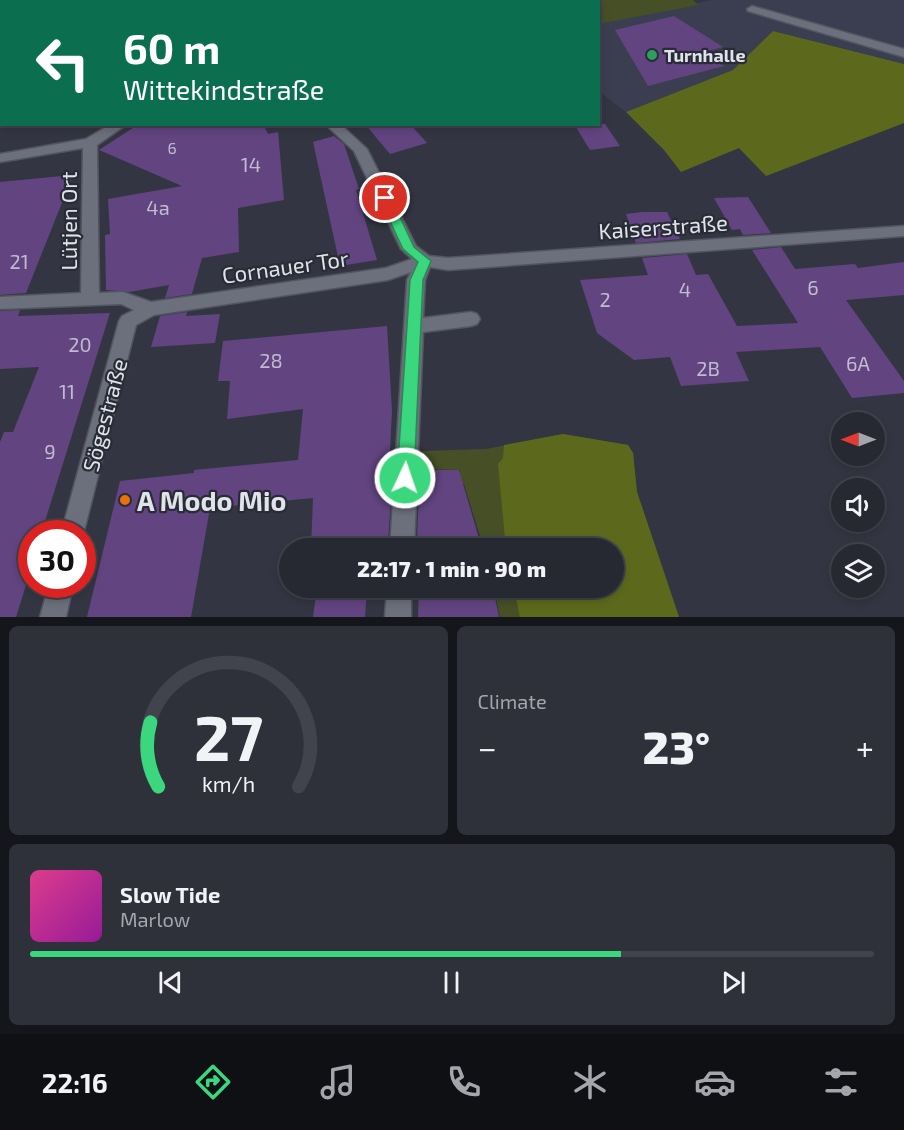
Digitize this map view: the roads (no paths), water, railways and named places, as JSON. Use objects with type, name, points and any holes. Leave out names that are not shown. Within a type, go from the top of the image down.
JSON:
[{"type":"street","points":[[752,9],[904,53]]},
{"type":"street","points":[[0,158],[90,143],[119,126]]},
{"type":"street","points":[[333,126],[360,149],[409,249],[425,261],[416,280],[403,538]]},
{"type":"street","name":"Lütjen Ort","points":[[90,143],[90,298]]},
{"type":"street","name":"Kaiserstraße","points":[[425,261],[459,263],[904,231]]},
{"type":"street","name":"Cornauer Tor","points":[[150,309],[388,274],[425,261]]},
{"type":"street","points":[[0,303],[123,298],[150,309]]},
{"type":"street","name":"Sögestraße","points":[[77,520],[128,321],[150,309]]},
{"type":"street","points":[[414,326],[471,319]]},
{"type":"street","points":[[53,617],[58,598]]},
{"type":"street","points":[[398,617],[399,598]]},
{"type":"place","name":"Turnhalle","points":[[652,55]]},
{"type":"place","name":"A Modo Mio","points":[[125,500]]}]
